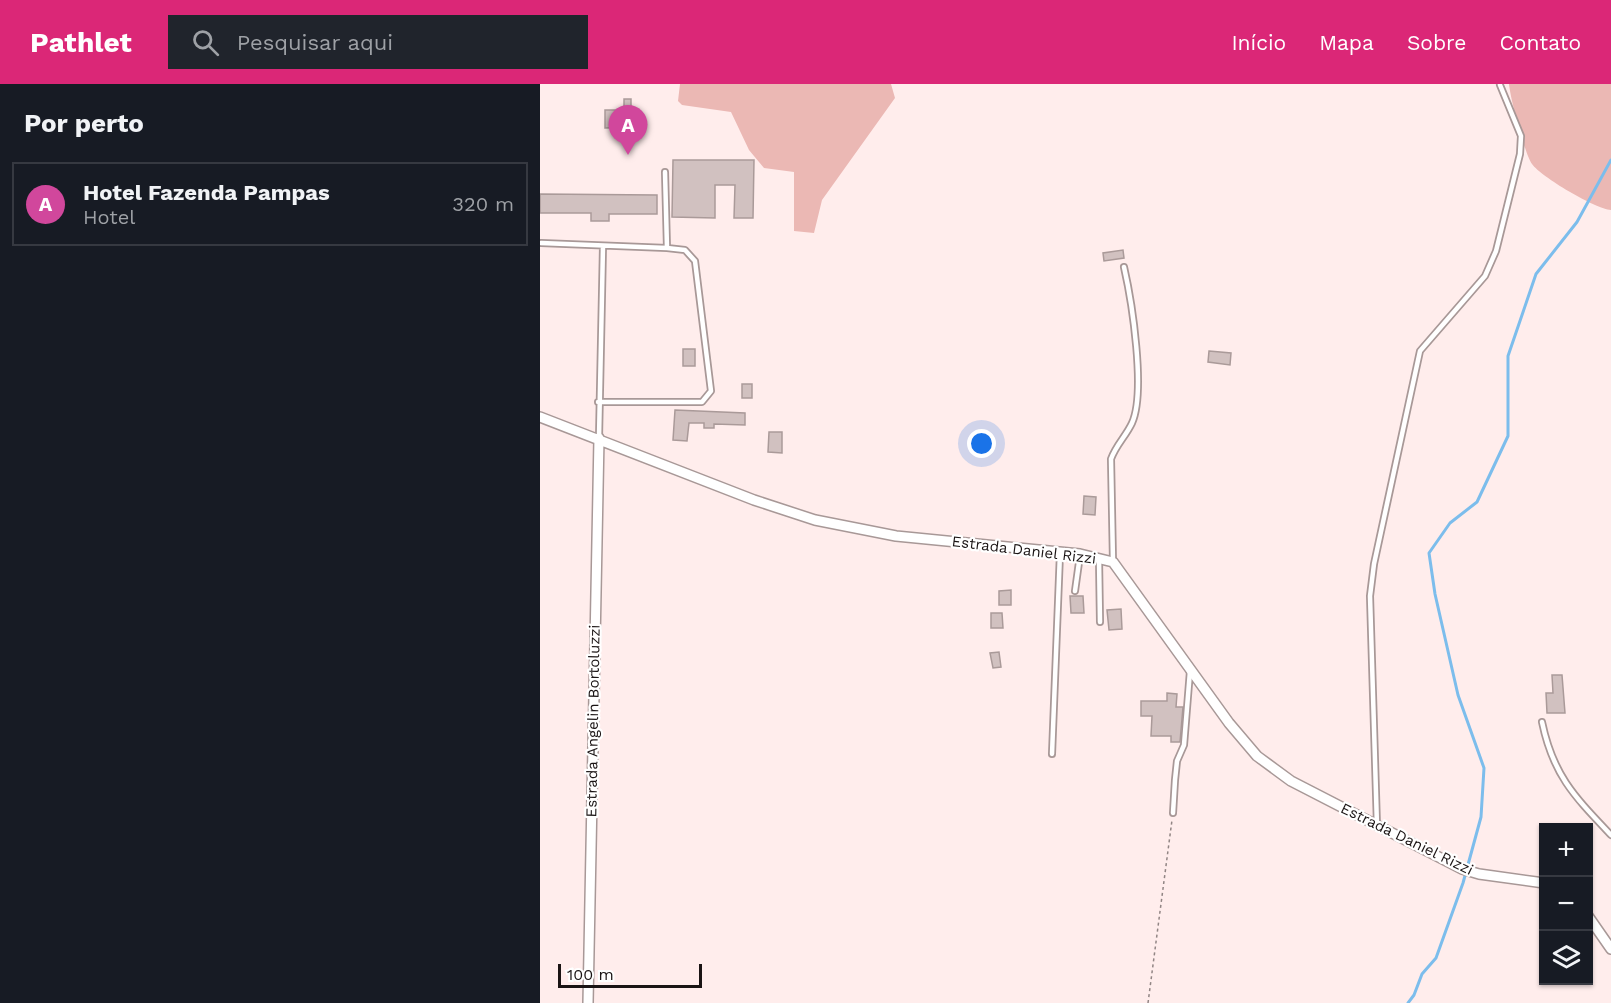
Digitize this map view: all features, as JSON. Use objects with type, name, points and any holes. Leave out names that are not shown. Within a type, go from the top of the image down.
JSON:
[{"type":"street","name":"Estrada Daniel Rizzi","points":[[540,417],[754,500],[816,520],[896,536],[1080,554],[1113,562],[1229,723],[1257,756],[1291,781],[1462,869],[1479,874],[1539,882]]},
{"type":"street","name":"Estrada Angelin Bortoluzzi","points":[[588,1003],[599,438]]},
{"type":"street","points":[[1593,922],[1610,943]]},
{"type":"lane","points":[[1377,827],[1370,596],[1374,564],[1420,351],[1485,276],[1496,251],[1521,154],[1521,136],[1500,85]]},
{"type":"lane","points":[[665,172],[667,248]]},
{"type":"lane","points":[[541,243],[685,250],[695,261],[711,391],[702,402],[598,402]]},
{"type":"lane","points":[[599,438],[603,246]]},
{"type":"lane","points":[[1113,562],[1111,459],[1116,445],[1132,424],[1138,400],[1131,297],[1124,267]]},
{"type":"lane","points":[[1052,754],[1060,552]]},
{"type":"lane","points":[[1075,591],[1080,554]]},
{"type":"lane","points":[[1099,558],[1101,622]]},
{"type":"lane","points":[[1173,813],[1174,780],[1177,761],[1184,745],[1190,670]]},
{"type":"lane","points":[[1542,722],[1548,752],[1563,781],[1611,835]]},
{"type":"path","points":[[1148,1003],[1173,813]]},
{"type":"shaded area","points":[[680,84],[891,84],[895,98],[822,200],[814,233],[794,231],[794,172],[764,168],[749,150],[731,112],[682,105],[678,101]]},
{"type":"shaded area","points":[[1509,84],[1611,84],[1611,210],[1569,192],[1546,177],[1532,164],[1518,126]]},
{"type":"building","points":[[624,99],[631,99],[631,113],[640,113],[641,127],[605,128],[605,110],[624,110]]},
{"type":"building","points":[[673,160],[754,160],[753,218],[734,218],[735,185],[715,185],[715,218],[672,217]]},
{"type":"building","points":[[540,194],[657,195],[657,214],[609,214],[609,221],[591,221],[591,213],[540,213]]},
{"type":"building","points":[[1123,250],[1124,258],[1104,261],[1103,253]]},
{"type":"building","points":[[683,349],[695,349],[695,366],[683,366]]},
{"type":"building","points":[[1209,351],[1231,353],[1230,365],[1208,362]]},
{"type":"building","points":[[742,384],[752,384],[752,398],[742,398]]},
{"type":"building","points":[[675,410],[745,413],[745,425],[714,424],[714,428],[704,428],[704,423],[689,423],[687,441],[673,440]]},
{"type":"building","points":[[769,432],[782,432],[782,453],[768,452]]},
{"type":"building","points":[[1084,496],[1096,497],[1095,515],[1083,514]]},
{"type":"building","points":[[1011,590],[1011,605],[999,605],[999,591]]},
{"type":"building","points":[[1070,596],[1083,596],[1084,613],[1071,613]]},
{"type":"building","points":[[1121,609],[1122,629],[1109,630],[1107,610]]},
{"type":"building","points":[[991,613],[1002,613],[1003,628],[991,628]]},
{"type":"building","points":[[999,652],[1001,667],[993,668],[990,653]]},
{"type":"building","points":[[1552,675],[1562,675],[1565,713],[1547,713],[1546,693],[1553,693]]},
{"type":"building","points":[[1167,693],[1177,694],[1176,707],[1183,707],[1180,742],[1171,742],[1171,736],[1151,736],[1152,716],[1141,716],[1141,701],[1167,701]]},
{"type":"waterway","points":[[1408,1003],[1414,995],[1422,974],[1436,958],[1463,883],[1481,817],[1484,768],[1458,695],[1435,594],[1429,553],[1450,523],[1477,502],[1508,436],[1508,356],[1536,274],[1577,222],[1611,160]]},
{"type":"place","name":"Hotel Fazenda Pampas","points":[[628,155]]}]
